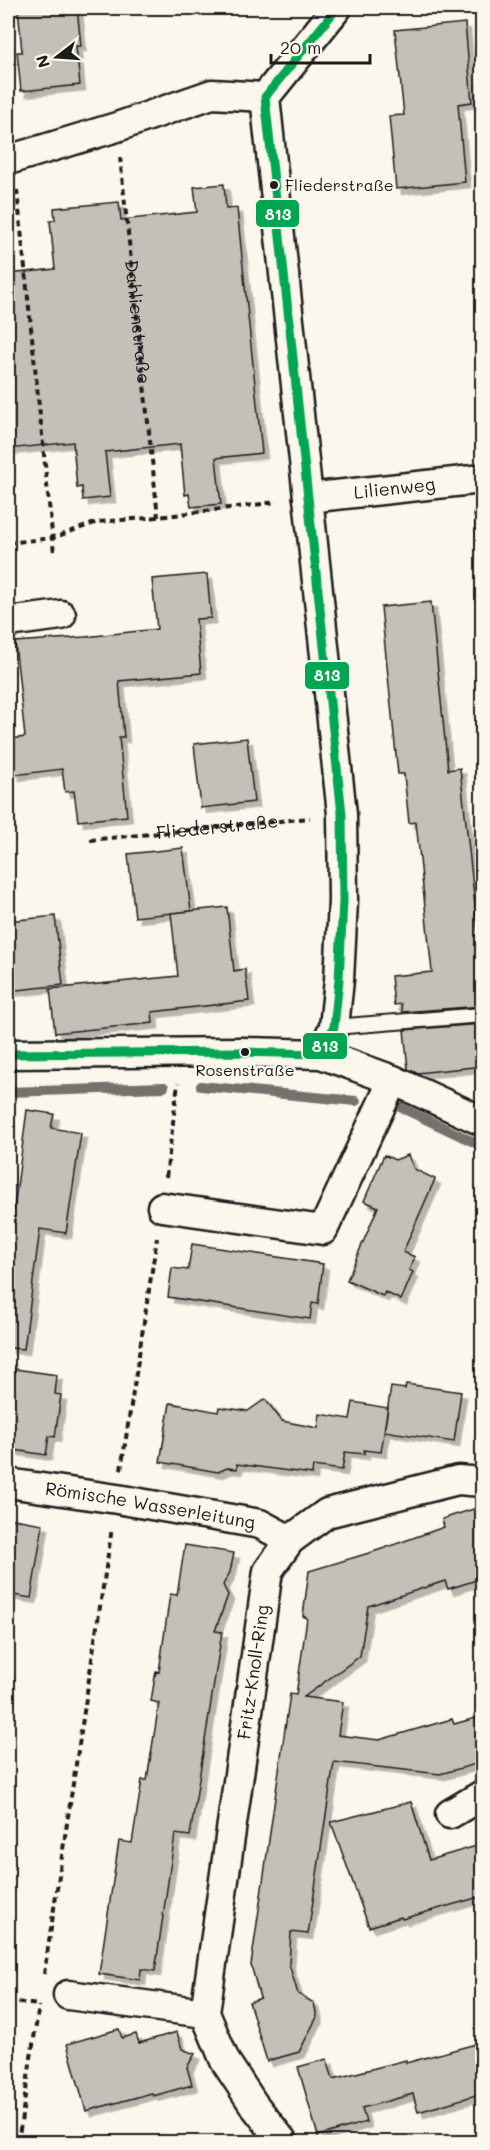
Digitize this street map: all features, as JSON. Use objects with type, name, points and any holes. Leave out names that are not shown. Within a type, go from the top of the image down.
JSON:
[{"type":"street","points":[[321,1054],[334,1027],[339,980],[343,901],[342,814],[265,97],[337,8]]},
{"type":"street","points":[[11,159],[117,127],[212,94],[265,97]]},
{"type":"street","name":"Lilienweg","points":[[308,498],[483,479]]},
{"type":"street","points":[[8,622],[61,615]]},
{"type":"street","points":[[8,1053],[321,1054],[393,1080],[483,1121]]},
{"type":"street","points":[[162,1207],[323,1230],[393,1080]]},
{"type":"street","name":"Fritz-Knoll-Ring","points":[[205,2013],[268,1571],[290,1540],[327,1514],[458,1480],[483,1482]]},
{"type":"street","name":"Römische Wasserleitung","points":[[8,1483],[260,1524],[290,1540]]},
{"type":"street","points":[[450,1814],[483,1795]]},
{"type":"street","points":[[54,1994],[205,2013],[225,2061],[254,2105],[283,2142]]},
{"type":"lane","points":[[334,1027],[483,1015]]},
{"type":"path","name":"Dahlienstraße","points":[[117,127],[158,517]]},
{"type":"path","points":[[11,159],[54,553]]},
{"type":"path","points":[[8,543],[52,538],[98,522],[158,517],[308,498]]},
{"type":"path","points":[[476,518],[483,579]]},
{"type":"path","name":"Fliederstraße","points":[[90,840],[342,814]]},
{"type":"path","points":[[43,1982],[162,1207],[180,1052]]},
{"type":"path","points":[[18,2142],[54,1994]]},
{"type":"building","points":[[18,8],[77,8],[81,46],[76,46],[80,85],[21,91],[17,52],[22,52]]},
{"type":"building","points":[[465,23],[472,102],[458,104],[465,182],[396,189],[389,116],[404,115],[395,30]]},
{"type":"building","points":[[224,184],[226,209],[237,208],[262,453],[216,458],[221,504],[191,507],[189,494],[185,495],[180,444],[105,452],[110,497],[83,500],[82,487],[77,488],[73,442],[8,449],[8,274],[55,269],[50,221],[55,220],[54,208],[119,202],[121,220],[197,212],[194,187]]},
{"type":"building","points":[[207,574],[211,618],[196,619],[201,673],[119,681],[124,737],[119,737],[127,816],[78,821],[74,791],[65,792],[62,769],[14,775],[10,739],[25,737],[15,642],[157,629],[152,579]]},
{"type":"building","points":[[431,602],[448,770],[460,768],[483,978],[483,1006],[402,1012],[401,1004],[394,1005],[391,976],[432,972],[416,822],[409,823],[404,774],[398,774],[381,607]]},
{"type":"building","points":[[247,738],[254,802],[201,808],[194,744]]},
{"type":"building","points":[[183,848],[191,911],[135,917],[128,854]]},
{"type":"building","points":[[227,907],[234,971],[245,969],[249,1001],[152,1012],[153,1023],[55,1033],[50,989],[178,976],[171,913]]},
{"type":"building","points":[[55,916],[63,985],[8,991],[8,921]]},
{"type":"building","points":[[483,1024],[483,1066],[417,1073],[408,1069],[404,1030]]},
{"type":"building","points":[[27,1110],[54,1114],[51,1128],[81,1133],[66,1233],[40,1229],[24,1349],[8,1348],[8,1209],[14,1210]]},
{"type":"building","points":[[384,1155],[395,1160],[408,1155],[414,1169],[435,1179],[403,1252],[415,1257],[409,1270],[413,1272],[401,1300],[385,1292],[383,1296],[347,1280],[378,1207],[364,1201]]},
{"type":"building","points":[[192,1244],[323,1264],[318,1304],[312,1303],[310,1319],[168,1297],[172,1268],[188,1270]]},
{"type":"building","points":[[8,1368],[57,1375],[55,1394],[61,1395],[55,1437],[49,1436],[46,1455],[8,1449]]},
{"type":"building","points":[[406,1384],[461,1392],[454,1442],[384,1431],[391,1387],[405,1389]]},
{"type":"building","points":[[265,1399],[282,1421],[318,1428],[320,1414],[350,1419],[353,1402],[388,1408],[381,1452],[364,1450],[364,1454],[345,1452],[342,1470],[313,1466],[312,1474],[237,1464],[237,1469],[227,1468],[218,1472],[160,1462],[170,1403],[218,1412],[219,1407],[248,1411]]},
{"type":"building","points":[[483,1506],[483,1578],[448,1589],[445,1581],[368,1606],[360,1656],[304,1697],[343,1702],[338,1735],[379,1740],[452,1719],[454,1724],[483,1716],[483,1762],[440,1774],[334,1762],[308,1934],[291,1932],[289,1964],[298,1994],[314,2003],[317,2017],[299,2052],[267,2061],[249,2002],[261,1998],[251,1965],[290,1694],[296,1695],[307,1618],[303,1616],[309,1571],[444,1527],[442,1519]]},
{"type":"building","points":[[8,1518],[43,1524],[31,1598],[8,1594]]},
{"type":"building","points":[[185,1545],[234,1553],[230,1572],[223,1585],[228,1595],[215,1631],[222,1632],[190,1836],[175,1834],[155,1971],[141,1969],[140,1980],[99,1974],[119,1841],[132,1843],[142,1780],[147,1780],[159,1703],[151,1701],[156,1671],[159,1672],[170,1594],[177,1595]]},
{"type":"building","points":[[411,1802],[429,1860],[483,1844],[483,1896],[369,1927],[331,1822]]},
{"type":"building","points":[[119,2029],[122,2038],[136,2034],[139,2043],[177,2032],[182,2049],[195,2054],[187,2067],[192,2085],[86,2111],[67,2044]]},
{"type":"building","points":[[483,2042],[483,2093],[418,2112],[413,2094],[362,2108],[366,2122],[318,2136],[298,2067],[327,2059],[333,2079],[406,2060],[406,2063]]},
{"type":"waterway","points":[[201,1086],[356,1101]]},
{"type":"waterway","points":[[8,1092],[164,1087]]},
{"type":"waterway","points":[[398,1106],[482,1146]]},
{"type":"transit line","name":"813","points":[[8,1054],[242,1052],[321,1054],[334,1027],[343,901],[342,814],[265,97],[337,8]]},
{"type":"place","name":"Fliederstraße","points":[[274,185]]},
{"type":"place","name":"Rosenstraße","points":[[245,1052]]}]
